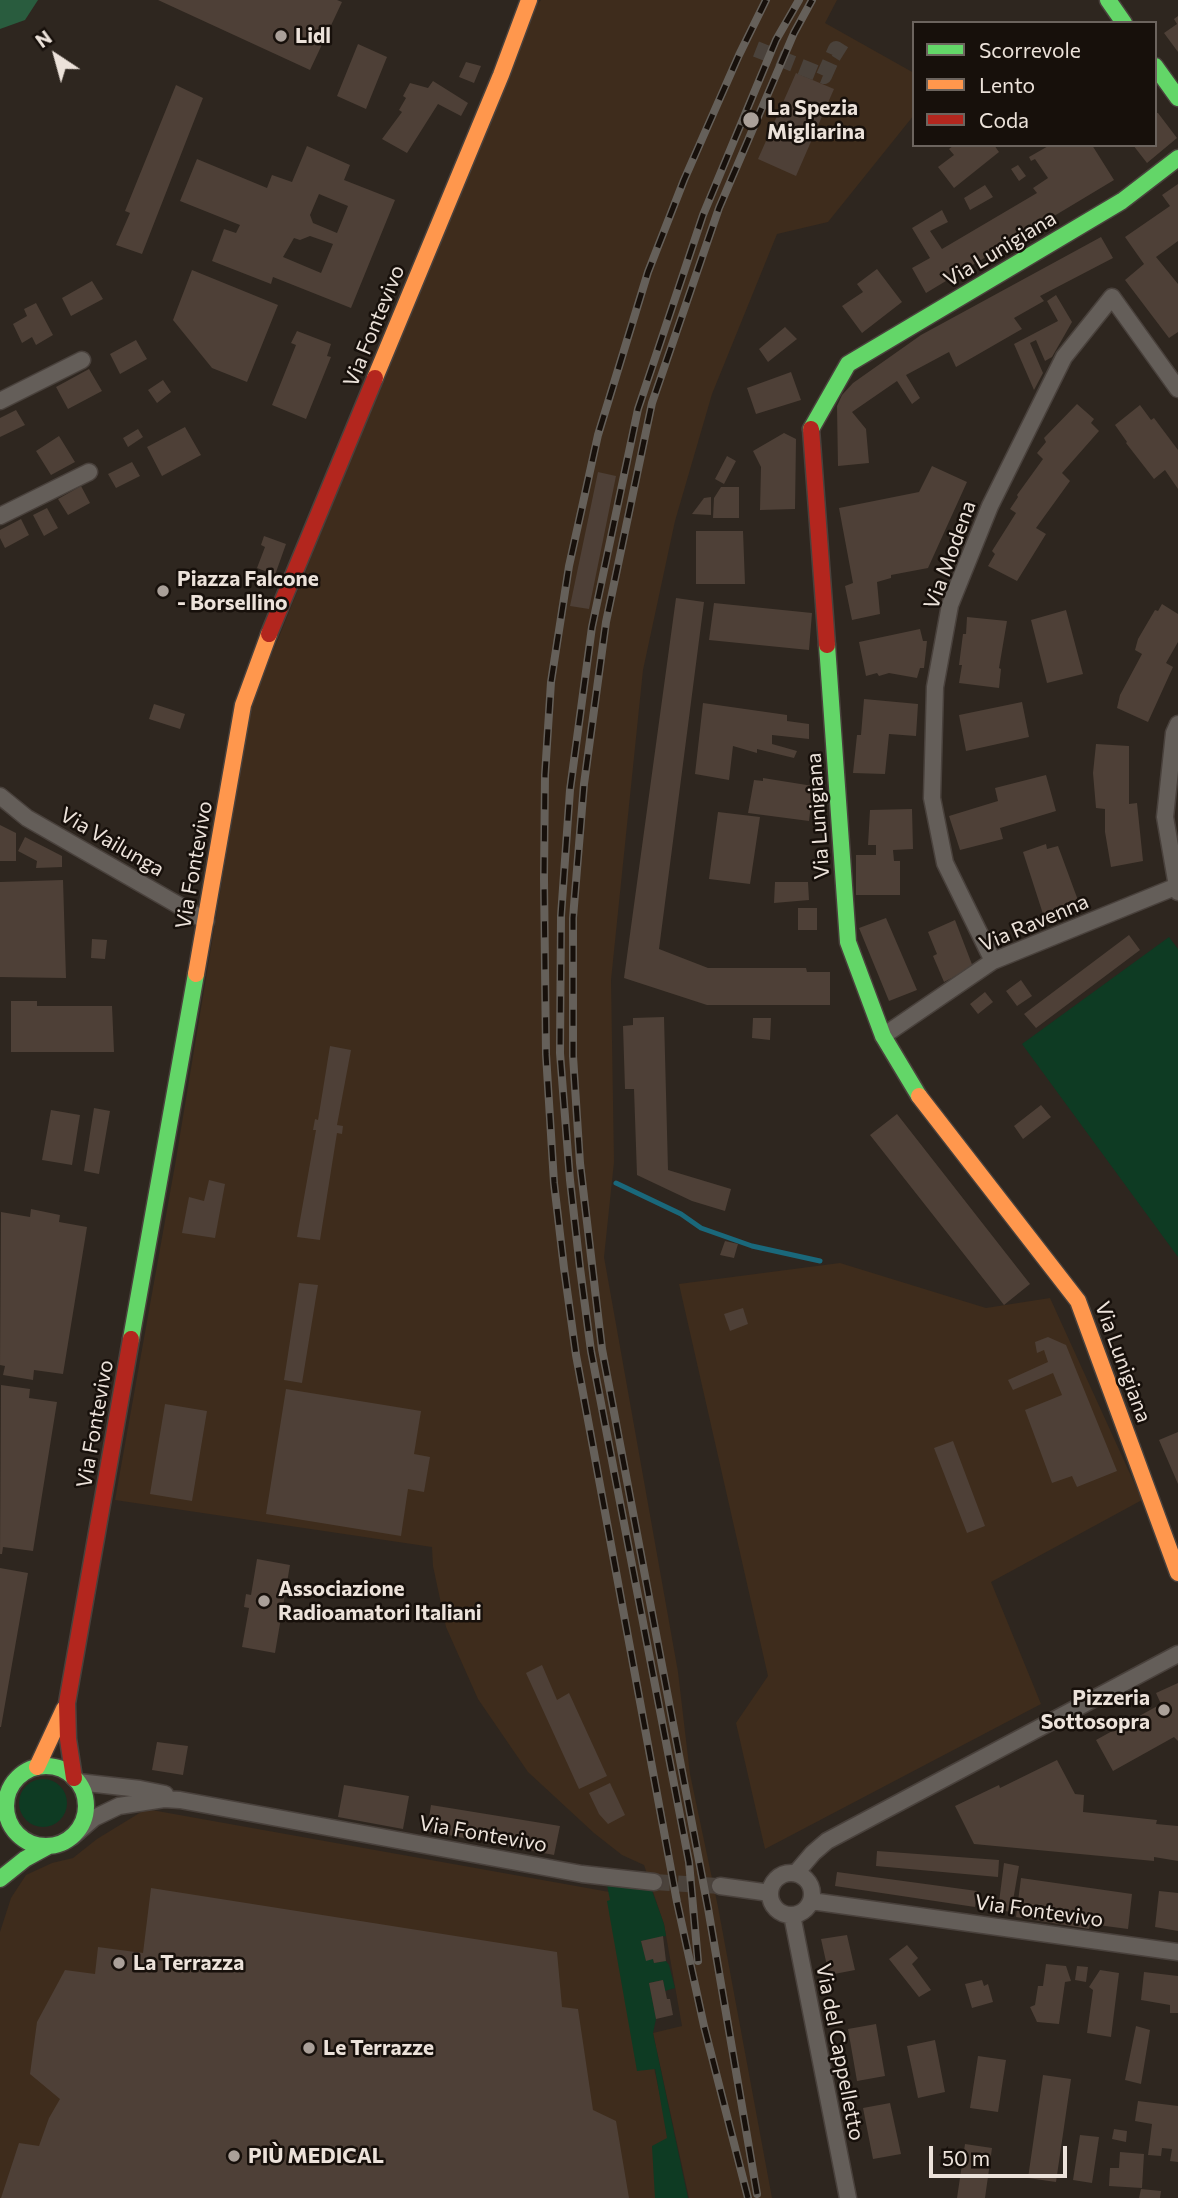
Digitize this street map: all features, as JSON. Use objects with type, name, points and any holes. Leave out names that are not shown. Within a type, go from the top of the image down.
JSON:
[{"type":"street","name":"Via Fontevivo","points":[[501,75],[503,46],[512,0]]},
{"type":"street","name":"Via Fontevivo","points":[[180,1800],[153,1791],[76,1780],[69,1754],[67,1703],[243,705],[256,666],[501,75],[529,0]]},
{"type":"street","points":[[1108,0],[1123,21]]},
{"type":"street","points":[[1157,69],[1178,98]]},
{"type":"street","name":"Via Lunigiana","points":[[1177,159],[1122,201],[848,364],[811,426],[848,942],[883,1036],[922,1100],[1078,1301],[1178,1573]]},
{"type":"street","name":"Via Modena","points":[[993,961],[945,863],[932,798],[935,687],[950,606],[990,506],[1063,358],[1112,297],[1178,389]]},
{"type":"street","points":[[0,401],[82,360]]},
{"type":"street","points":[[0,516],[89,472]]},
{"type":"street","points":[[1177,890],[1166,817],[1174,733],[1178,724]]},
{"type":"street","name":"Via Vailunga","points":[[0,796],[27,818],[206,921]]},
{"type":"street","name":"Via Ravenna","points":[[883,1036],[993,961],[1177,890]]},
{"type":"street","points":[[796,1873],[813,1853],[828,1842],[1178,1654]]},
{"type":"street","name":"Via Fontevivo","points":[[37,1767],[67,1703]]},
{"type":"street","points":[[0,1792],[25,1772],[37,1767],[51,1766],[63,1770],[76,1780],[86,1801],[80,1826],[72,1837],[60,1844],[34,1845],[22,1839],[7,1822]]},
{"type":"street","points":[[0,1877],[10,1849],[5,1804],[8,1791],[15,1780]]},
{"type":"street","name":"Via Fontevivo","points":[[72,1837],[94,1818],[119,1806],[164,1799],[180,1800],[582,1874],[654,1882]]},
{"type":"street","points":[[0,1877],[47,1846]]},
{"type":"street","points":[[789,1872],[796,1873],[811,1886],[811,1901],[805,1909],[792,1914],[780,1911],[774,1906],[770,1892],[776,1879],[789,1872]]},
{"type":"street","points":[[720,1886],[770,1892]]},
{"type":"street","name":"Via Fontevivo","points":[[811,1901],[1178,1952]]},
{"type":"street","name":"Via del Cappelletto","points":[[792,1914],[848,2198]]},
{"type":"shaded area","points":[[541,0],[837,0],[825,23],[912,72],[912,117],[828,222],[777,234],[712,394],[675,521],[643,670],[611,980],[614,1162],[604,1257],[678,1672],[690,1774],[718,1907],[772,2198],[689,2198],[653,2033],[682,2026],[664,1924],[644,1865],[622,1855],[594,1833],[528,1772],[478,1699],[446,1627],[433,1566],[432,1547],[115,1500],[175,1165],[251,706],[531,12]]},
{"type":"shaded area","points":[[840,1263],[986,1308],[1050,1298],[1142,1500],[991,1582],[1041,1704],[765,1849],[736,1723],[768,1676],[679,1284]]},
{"type":"shaded area","name":"Le Terrazze","points":[[146,1809],[615,1893],[683,2198],[0,2198],[0,1932],[11,1898],[26,1875],[52,1863],[73,1858],[97,1839]]},
{"type":"green space","points":[[0,0],[38,0],[25,20],[0,29]]},
{"type":"green space","points":[[1169,937],[1178,949],[1178,1257],[1022,1044]]},
{"type":"green space","points":[[43,1779],[60,1786],[67,1803],[60,1820],[43,1827],[26,1820],[19,1803],[26,1786]]},
{"type":"green space","points":[[607,1885],[650,1885],[664,1924],[666,1936],[641,1941],[646,1960],[653,1959],[654,1963],[666,1961],[669,1965],[675,1988],[665,1991],[663,1980],[649,1983],[656,2019],[653,2033],[688,2198],[655,2198],[652,2146],[667,2138],[655,2069],[637,2071],[607,1901],[610,1900]]},
{"type":"building","name":"Lidl","points":[[158,0],[337,0],[342,2],[310,70]]},
{"type":"building","points":[[1178,16],[1178,52],[1164,33],[1177,24],[1174,19]]},
{"type":"building","points":[[358,44],[387,57],[366,109],[337,96]]},
{"type":"building","points":[[466,62],[481,66],[474,83],[459,77]]},
{"type":"building","points":[[796,73],[834,89],[796,176],[758,159]]},
{"type":"building","points":[[433,81],[468,103],[461,116],[438,104],[407,153],[382,139],[402,112],[399,110],[410,83],[428,88]]},
{"type":"building","points":[[176,85],[203,98],[142,254],[116,245],[130,213],[125,211]]},
{"type":"building","points":[[1158,113],[1177,138],[1147,163],[1135,147],[1157,147]]},
{"type":"building","points":[[307,146],[350,165],[344,180],[395,200],[351,308],[273,277],[271,284],[212,261],[224,229],[236,233],[240,225],[180,201],[197,159],[267,188],[272,175],[292,182]],"holes":[[[319,194],[348,206],[337,233],[313,223],[310,215]],[[310,236],[333,244],[321,273],[283,257],[294,238],[300,240]]]},
{"type":"building","points":[[995,147],[999,152],[954,188],[938,167],[954,155],[949,149]]},
{"type":"building","points":[[1046,147],[1093,147],[1114,180],[926,293],[912,268],[930,258],[912,228],[942,210],[948,222],[930,231],[942,249],[1037,193],[1033,188],[1048,178],[1035,159],[1031,161],[1029,157]]},
{"type":"building","points":[[1018,165],[1026,176],[1019,181],[1011,169]]},
{"type":"building","points":[[1178,184],[1178,241],[1156,257],[1178,284],[1178,332],[1169,338],[1125,280],[1144,264],[1125,237],[1170,206],[1162,195]]},
{"type":"building","points":[[985,185],[993,197],[970,210],[964,198]]},
{"type":"building","points":[[1101,237],[1113,258],[1040,296],[1044,301],[1014,318],[1022,329],[956,367],[949,352],[906,375],[920,398],[912,404],[897,381],[852,412],[866,429],[869,463],[838,466],[837,406],[842,395],[853,383],[921,335]]},
{"type":"building","points":[[877,269],[902,302],[862,333],[842,306],[863,292],[857,284]]},
{"type":"building","points":[[192,270],[278,305],[247,382],[212,368],[173,320]]},
{"type":"building","points":[[92,281],[103,299],[71,316],[62,298]]},
{"type":"building","points":[[1056,295],[1072,322],[1052,357],[1045,361],[1036,340],[1030,343],[1043,373],[1034,390],[1014,344],[1058,321],[1047,301]]},
{"type":"building","points":[[36,303],[53,335],[36,345],[32,337],[22,343],[13,324],[27,316],[24,309]]},
{"type":"building","points":[[785,327],[797,339],[768,362],[759,349]]},
{"type":"building","points":[[297,331],[331,344],[327,356],[331,357],[306,419],[272,405],[296,345],[291,343]]},
{"type":"building","points":[[136,340],[147,359],[120,374],[110,354]]},
{"type":"building","points":[[89,369],[102,391],[68,409],[56,387]]},
{"type":"building","points":[[791,372],[801,400],[756,414],[747,388]]},
{"type":"building","points":[[163,380],[171,392],[157,403],[148,390]]},
{"type":"building","points":[[1077,404],[1094,419],[1091,423],[1099,431],[1062,473],[1070,481],[1036,528],[1046,534],[1017,581],[988,566],[995,554],[992,551],[1016,513],[1010,509],[1017,495],[1043,459],[1037,453],[1046,442],[1044,438]]},
{"type":"building","points":[[1140,405],[1151,420],[1154,418],[1178,450],[1178,489],[1165,470],[1154,479],[1115,425]]},
{"type":"building","points":[[16,410],[25,425],[0,437],[0,418]]},
{"type":"building","points":[[185,427],[201,455],[162,476],[147,447]]},
{"type":"building","points":[[138,429],[143,437],[128,447],[123,438]]},
{"type":"building","points":[[784,433],[796,439],[795,509],[760,510],[761,467],[753,451]]},
{"type":"building","points":[[59,436],[75,462],[51,475],[36,451]]},
{"type":"building","points":[[727,456],[736,461],[724,484],[715,479]]},
{"type":"building","points":[[132,462],[140,476],[116,488],[108,474]]},
{"type":"building","points":[[932,466],[967,482],[928,568],[891,575],[891,578],[877,582],[880,614],[852,620],[845,586],[853,583],[839,508],[919,492]]},
{"type":"building","points":[[598,472],[616,476],[589,609],[570,606]]},
{"type":"building","points":[[81,486],[90,503],[68,515],[58,499]]},
{"type":"building","points":[[721,487],[739,487],[739,518],[713,518],[714,498]]},
{"type":"building","points":[[711,497],[711,515],[692,514],[704,498]]},
{"type":"building","points":[[47,508],[58,528],[44,536],[33,515]]},
{"type":"building","points":[[21,519],[29,535],[5,548],[0,538],[0,530]]},
{"type":"building","points":[[696,531],[743,531],[745,584],[696,584]]},
{"type":"building","points":[[264,536],[286,544],[275,575],[257,568],[265,547],[261,545]]},
{"type":"building","points":[[676,598],[704,602],[659,949],[708,968],[806,968],[807,972],[830,972],[830,1005],[707,1005],[624,978]]},
{"type":"building","points":[[714,603],[812,613],[809,650],[709,640]]},
{"type":"building","points":[[1162,604],[1178,614],[1178,642],[1166,663],[1173,667],[1148,722],[1117,708],[1120,695],[1142,654],[1135,650],[1138,639],[1155,610],[1158,611]]},
{"type":"building","points":[[1066,610],[1083,674],[1047,683],[1031,620]]},
{"type":"building","points":[[967,617],[1007,621],[999,668],[999,688],[959,683],[962,665],[959,665]]},
{"type":"building","points":[[920,629],[923,641],[927,641],[924,668],[920,668],[917,678],[889,673],[866,676],[859,642]]},
{"type":"building","points":[[864,699],[918,704],[916,736],[889,734],[885,774],[853,773],[857,735],[861,735]]},
{"type":"building","points":[[1022,702],[1029,737],[966,751],[959,715]]},
{"type":"building","points":[[703,703],[787,715],[787,721],[809,724],[809,739],[772,735],[772,744],[797,751],[794,758],[757,749],[757,753],[733,746],[729,780],[695,774]]},
{"type":"building","points":[[154,704],[185,714],[180,729],[149,719]]},
{"type":"building","points":[[1096,744],[1129,746],[1129,804],[1137,803],[1143,861],[1111,867],[1105,832],[1105,809],[1096,808],[1093,773]]},
{"type":"building","points":[[1046,775],[1056,811],[1000,828],[1003,839],[960,850],[949,816],[998,801],[995,788]]},
{"type":"building","points":[[763,778],[813,786],[809,821],[748,813],[754,780],[763,781]]},
{"type":"building","points":[[912,809],[913,849],[893,850],[894,861],[900,861],[900,895],[856,895],[856,855],[876,855],[876,845],[868,845],[870,810]]},
{"type":"building","points":[[718,812],[760,817],[750,884],[709,879]]},
{"type":"building","points":[[0,825],[16,833],[16,861],[0,861]]},
{"type":"building","points":[[25,837],[62,856],[62,867],[36,868],[37,861],[18,851]]},
{"type":"building","points":[[1046,844],[1047,849],[1058,846],[1079,903],[1043,914],[1023,852]]},
{"type":"building","points":[[63,880],[66,978],[0,977],[0,882]]},
{"type":"building","points":[[775,882],[808,882],[809,900],[774,903]]},
{"type":"building","points":[[798,908],[817,908],[817,930],[798,930]]},
{"type":"building","points":[[886,918],[917,990],[889,1001],[859,928]]},
{"type":"building","points":[[955,920],[973,967],[944,982],[933,956],[937,954],[928,932]]},
{"type":"building","points":[[1129,935],[1140,950],[1036,1028],[1024,1014]]},
{"type":"building","points":[[92,939],[107,940],[105,959],[91,958]]},
{"type":"building","points":[[1021,980],[1032,996],[1017,1006],[1006,991]]},
{"type":"building","points":[[985,992],[993,1002],[978,1014],[970,1004]]},
{"type":"building","points":[[11,1001],[37,1001],[37,1006],[112,1006],[114,1052],[11,1052]]},
{"type":"building","points":[[664,1017],[668,1170],[731,1189],[725,1211],[692,1201],[637,1175],[634,1089],[625,1089],[623,1026],[633,1025],[633,1018]]},
{"type":"building","points":[[753,1018],[771,1018],[770,1040],[752,1038]]},
{"type":"building","points":[[330,1046],[351,1050],[337,1125],[343,1126],[342,1134],[337,1133],[320,1240],[297,1237],[316,1130],[313,1130],[315,1119],[318,1120]]},
{"type":"building","points":[[1041,1105],[1051,1117],[1023,1139],[1014,1126]]},
{"type":"building","points":[[94,1108],[110,1111],[99,1174],[84,1171]]},
{"type":"building","points":[[51,1110],[80,1115],[72,1165],[42,1160]]},
{"type":"building","points":[[897,1114],[1030,1284],[1004,1305],[870,1135]]},
{"type":"building","points":[[209,1180],[225,1184],[215,1238],[182,1233],[189,1197],[204,1201]]},
{"type":"building","points":[[31,1209],[60,1215],[59,1222],[87,1227],[63,1374],[34,1370],[33,1380],[3,1375],[5,1366],[0,1365],[1,1212],[30,1217]]},
{"type":"building","points":[[725,1241],[738,1244],[734,1258],[720,1255]]},
{"type":"building","points":[[299,1283],[318,1285],[302,1383],[284,1380]]},
{"type":"building","points":[[743,1308],[748,1324],[730,1331],[724,1314]]},
{"type":"building","points":[[1048,1337],[1066,1345],[1117,1471],[1077,1487],[1072,1476],[1052,1483],[1025,1410],[1062,1395],[1053,1373],[1013,1390],[1008,1380],[1048,1362],[1044,1350],[1037,1353],[1035,1342]]},
{"type":"building","points":[[1,1385],[30,1389],[29,1398],[57,1402],[33,1551],[3,1547],[0,1554]]},
{"type":"building","points":[[286,1389],[421,1411],[414,1454],[430,1457],[424,1492],[408,1489],[401,1536],[266,1514]]},
{"type":"building","points":[[165,1404],[207,1411],[192,1501],[150,1494]]},
{"type":"building","points":[[1178,1432],[1178,1484],[1159,1440]]},
{"type":"building","points":[[953,1441],[985,1526],[967,1533],[934,1448]]},
{"type":"building","name":"Associazione Radioamatori Italiani","points":[[257,1559],[290,1565],[275,1653],[242,1647],[249,1608],[244,1607],[246,1594],[251,1595]]},
{"type":"building","points":[[0,1568],[28,1573],[1,1727],[0,1727]]},
{"type":"building","points":[[542,1665],[557,1700],[569,1693],[607,1776],[579,1789],[526,1673]]},
{"type":"building","points":[[1178,1683],[1178,1741],[1174,1737],[1113,1771],[1096,1740],[1161,1704],[1156,1693]]},
{"type":"building","points":[[157,1742],[188,1746],[183,1775],[152,1770]]},
{"type":"building","points":[[1057,1760],[1075,1794],[1084,1795],[1083,1812],[1157,1820],[1156,1824],[1178,1826],[1178,1861],[974,1844],[955,1806]]},
{"type":"building","points":[[610,1783],[625,1815],[608,1824],[599,1814],[589,1793]]},
{"type":"building","points":[[344,1785],[409,1796],[403,1829],[338,1817]]},
{"type":"building","points":[[431,1805],[560,1826],[554,1855],[427,1831]]},
{"type":"building","points":[[877,1851],[999,1860],[998,1877],[876,1866]]},
{"type":"building","points":[[1004,1863],[1019,1866],[1011,1912],[998,1910]]},
{"type":"building","points":[[837,1872],[977,1891],[975,1907],[835,1886]]},
{"type":"building","points":[[1021,1878],[1132,1894],[1128,1929],[1090,1924],[1089,1929],[1016,1917]]},
{"type":"building","name":"Le Terrazze","points":[[151,1888],[557,1952],[562,2007],[578,2009],[593,2110],[616,2121],[629,2198],[1,2198],[19,2143],[39,2146],[49,2118],[60,2099],[30,2074],[37,2022],[65,1970],[95,1974],[98,1947],[143,1953]]},
{"type":"building","points":[[1159,1891],[1178,1893],[1178,1931],[1155,1927]]},
{"type":"building","points":[[847,1935],[855,1970],[829,1975],[821,1939]]},
{"type":"building","points":[[663,1936],[666,1961],[646,1961],[641,1941]]},
{"type":"building","points":[[907,1945],[918,1958],[912,1964],[931,1990],[919,1997],[889,1959]]},
{"type":"building","points":[[1046,1964],[1066,1966],[1071,1981],[1065,1982],[1059,2024],[1037,2022],[1030,2007],[1035,2005],[1038,1986],[1043,1986]]},
{"type":"building","points":[[1077,1966],[1088,1967],[1086,1982],[1075,1980]]},
{"type":"building","points":[[1100,1970],[1119,1973],[1111,2037],[1087,2033],[1093,1990],[1089,1987]]},
{"type":"building","points":[[1144,1972],[1178,1976],[1178,2013],[1170,2013],[1170,2005],[1141,2000]]},
{"type":"building","points":[[663,1980],[673,2015],[656,2019],[649,1983]]},
{"type":"building","points":[[982,1980],[984,1986],[988,1984],[993,2002],[972,2008],[965,1984]]},
{"type":"building","points":[[876,2024],[885,2076],[857,2081],[848,2029]]},
{"type":"building","points":[[1136,2026],[1150,2030],[1141,2084],[1125,2080]]},
{"type":"building","points":[[935,2040],[945,2092],[918,2098],[907,2046]]},
{"type":"building","points":[[978,2056],[1006,2060],[998,2112],[970,2108]]},
{"type":"building","points":[[1043,2075],[1071,2079],[1056,2182],[1028,2178]]},
{"type":"building","points":[[1138,2101],[1178,2106],[1178,2162],[1170,2161],[1172,2149],[1162,2148],[1161,2156],[1148,2155],[1152,2124],[1135,2121]]},
{"type":"building","points":[[890,2103],[901,2154],[873,2159],[863,2108]]},
{"type":"building","points":[[1114,2129],[1127,2131],[1126,2142],[1112,2139]]},
{"type":"building","points":[[1080,2135],[1099,2137],[1092,2183],[1073,2180]]},
{"type":"building","points":[[965,2144],[992,2148],[985,2198],[957,2198]]},
{"type":"building","points":[[1120,2152],[1144,2154],[1142,2188],[1109,2186],[1110,2168],[1119,2168]]},
{"type":"building","points":[[1141,2189],[1161,2191],[1160,2198],[1139,2198]]},
{"type":"waterway","points":[[616,1183],[681,1214],[701,1228],[752,1246],[820,1261]]},
{"type":"tunnel","points":[[756,49],[824,76],[836,49],[844,54]]},
{"type":"tunnel","points":[[654,1882],[720,1886]]},
{"type":"railway","points":[[748,2198],[704,2026],[677,1902],[576,1355],[554,1183],[546,1054],[544,879],[545,775],[551,682],[569,566],[598,435],[648,272],[684,180],[766,0]]},
{"type":"railway","points":[[698,1961],[689,1862],[591,1351],[580,1268],[560,1053],[561,916],[570,790],[592,627],[638,409],[703,215],[776,40],[799,0]]},
{"type":"railway","points":[[757,2194],[708,1908],[602,1349],[580,1163],[573,1056],[573,918],[584,784],[606,622],[652,403],[719,208],[794,33],[812,0]]},
{"type":"traffic: fast","points":[[1108,0],[1123,21]]},
{"type":"traffic: fast","points":[[1157,69],[1178,98]]},
{"type":"traffic: fast","points":[[811,429],[848,364],[1122,201],[1178,158]]},
{"type":"traffic: fast","points":[[827,645],[848,942],[883,1036],[919,1096]]},
{"type":"traffic: fast","points":[[131,1339],[196,974]]},
{"type":"traffic: fast","points":[[46,1766],[61,1769],[74,1778],[83,1791],[86,1806],[83,1821],[74,1834],[61,1843],[46,1846],[31,1843],[18,1834],[9,1821],[6,1806],[9,1791],[18,1778],[31,1769],[46,1766]]},
{"type":"traffic: fast","points":[[0,1879],[25,1859],[47,1847]]},
{"type":"traffic: slow","points":[[375,378],[501,75],[529,0]]},
{"type":"traffic: slow","points":[[196,974],[243,705],[269,634]]},
{"type":"traffic: slow","points":[[919,1096],[1078,1301],[1178,1573]]},
{"type":"traffic: slow","points":[[37,1767],[64,1709]]},
{"type":"traffic: jam","points":[[269,634],[375,378]]},
{"type":"traffic: jam","points":[[811,429],[827,645]]},
{"type":"traffic: jam","points":[[74,1778],[68,1739],[67,1703],[131,1339]]},
{"type":"place","name":"Lidl","points":[[281,36]]},
{"type":"place","name":"La Spezia Migliarina","points":[[751,120]]},
{"type":"place","name":"Piazza Falcone - Borsellino","points":[[163,591]]},
{"type":"place","name":"Associazione Radioamatori Italiani","points":[[264,1601]]},
{"type":"place","name":"Pizzeria Sottosopra","points":[[1164,1710]]},
{"type":"place","name":"La Terrazza","points":[[119,1963]]},
{"type":"place","name":"Le Terrazze","points":[[309,2048]]},
{"type":"place","name":"PIÙ MEDICAL","points":[[234,2156]]}]
